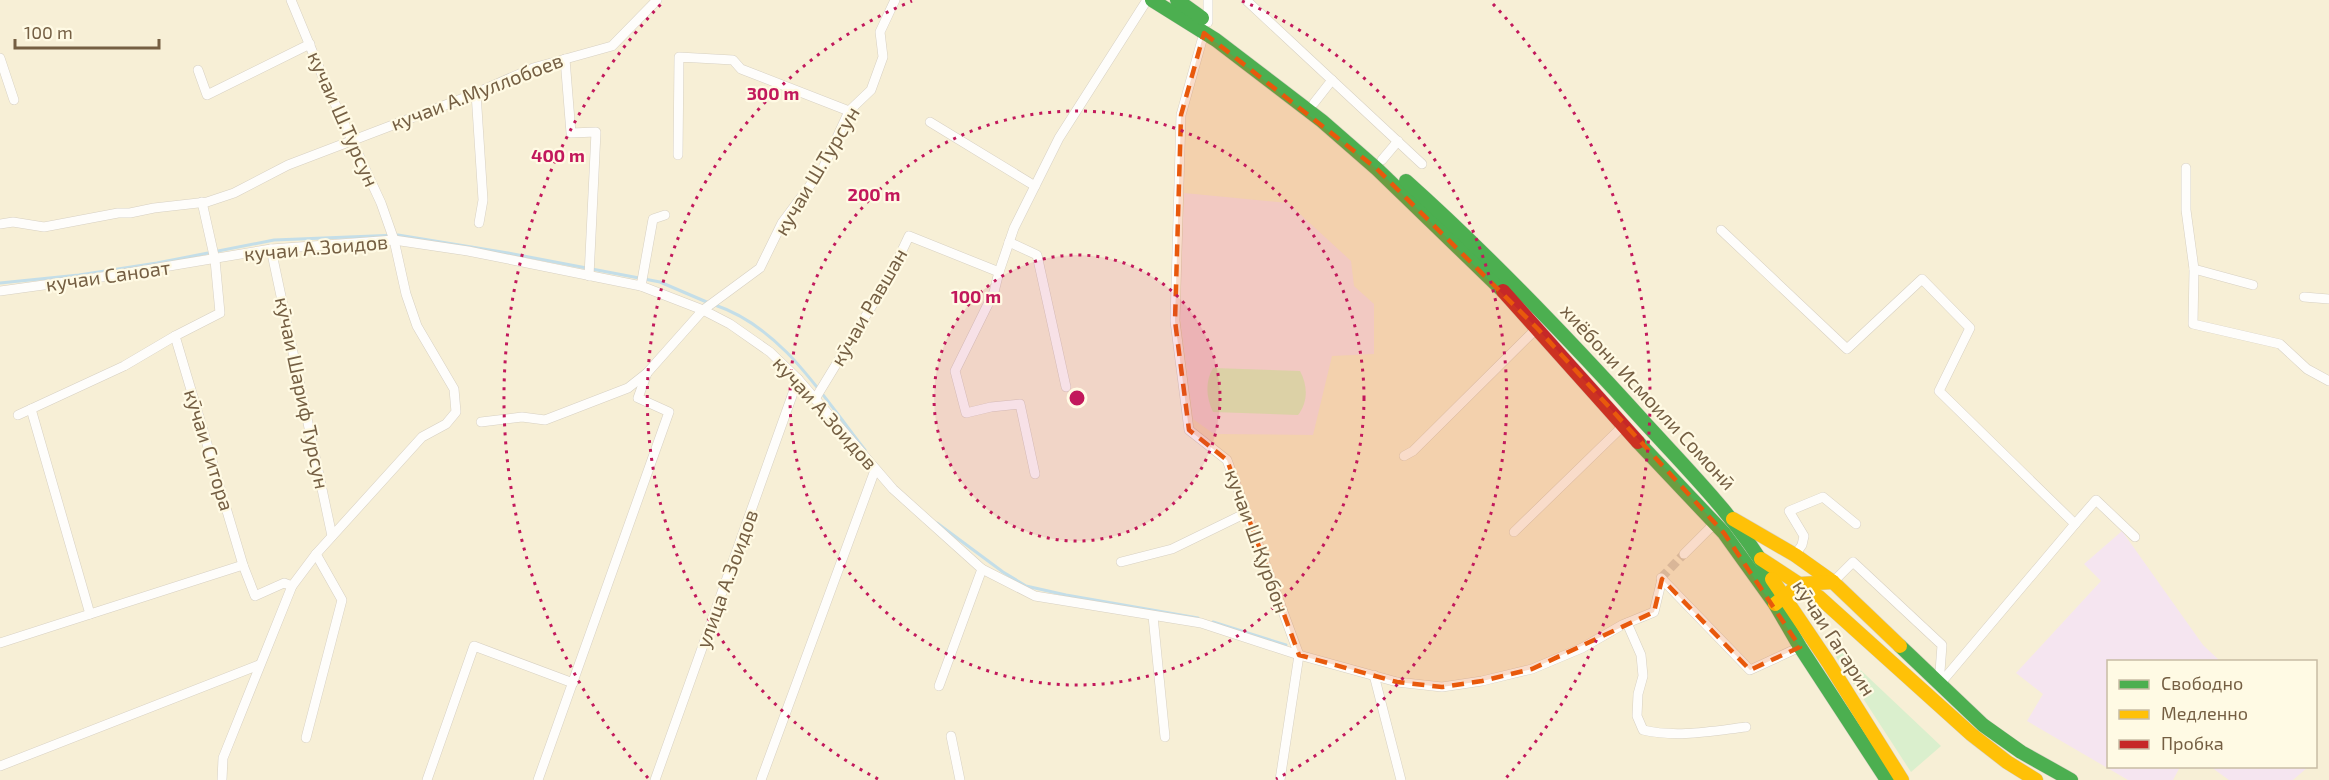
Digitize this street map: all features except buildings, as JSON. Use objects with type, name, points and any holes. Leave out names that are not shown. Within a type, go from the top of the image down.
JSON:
[{"type":"main road","points":[[1152,0],[1206,28]]},
{"type":"main road","points":[[1177,0],[1206,28]]},
{"type":"main road","name":"хиёбони Исмоили Сомонӣ","points":[[1206,28],[1314,103],[1451,220],[1508,274],[1732,518],[1796,555],[1833,582],[1983,725],[2021,752],[2071,780]]},
{"type":"main road","name":"хиёбони Исмоили Сомонӣ","points":[[1206,28],[1322,121],[1377,169],[1492,279],[1538,327],[1623,426],[1719,529],[1819,597],[1971,734],[2007,762],[2036,780]]},
{"type":"main road","name":"кӯчаи Гагарин","points":[[1732,518],[1760,558],[1800,647],[1885,774],[1902,780]]},
{"type":"main road","name":"кӯчаи Гагарин","points":[[1719,529],[1779,601],[1792,610],[1828,662],[1885,774]]},
{"type":"main road","points":[[1779,601],[1805,588],[1833,582]]},
{"type":"main road","points":[[1792,610],[1792,598],[1805,588]]},
{"type":"street","name":"кучаи Ш.Турсун","points":[[291,0],[381,202],[393,237]]},
{"type":"street","name":"кучаи А.Муллобоев","points":[[0,224],[13,222],[44,227],[118,213],[202,202],[234,193],[288,165],[351,139],[476,93],[533,68],[612,45],[657,0]]},
{"type":"street","name":"кучаи Ш.Турсун","points":[[481,422],[522,417],[545,420],[628,388],[646,373],[709,306],[760,268],[782,223],[823,168],[849,111],[871,90],[883,57],[880,32],[895,0]]},
{"type":"street","points":[[1035,474],[1020,404],[966,412],[955,371],[994,292],[1009,242],[1059,138],[1147,0]]},
{"type":"street","name":"кучаи Ш.Қурбон","points":[[1208,0],[1206,28],[1182,115],[1175,321],[1189,430],[1227,460],[1299,655],[1280,780]]},
{"type":"street","points":[[1246,0],[1422,164]]},
{"type":"street","points":[[198,70],[207,95],[310,44]]},
{"type":"street","points":[[678,155],[679,57],[733,60],[741,69],[849,111]]},
{"type":"street","points":[[0,58],[14,100]]},
{"type":"street","points":[[565,59],[570,133],[596,132],[589,271]]},
{"type":"street","points":[[1314,103],[1332,80]]},
{"type":"street","points":[[476,93],[483,200],[479,223]]},
{"type":"street","points":[[930,122],[1035,186]]},
{"type":"street","points":[[1382,160],[1398,141]]},
{"type":"street","points":[[2186,168],[2186,210],[2194,269],[2193,324],[2280,344],[2307,369],[2329,381]]},
{"type":"street","points":[[18,415],[124,366],[220,313],[214,254],[202,202]]},
{"type":"street","points":[[641,286],[653,219],[665,215]]},
{"type":"street","points":[[1721,230],[1847,349],[1922,279],[1970,328],[1939,391],[2075,524]]},
{"type":"street","name":"кӯчаи Равшан","points":[[818,394],[890,276],[909,236],[999,272]]},
{"type":"street","points":[[222,780],[223,758],[292,586],[316,554],[422,437],[446,424],[456,412],[454,389],[417,326],[406,294],[393,237]]},
{"type":"street","name":"кучаи А.Зоидов","points":[[214,254],[393,237],[589,271],[709,306],[730,324],[771,352],[798,379],[818,394],[875,470],[982,569],[1035,596],[1201,624],[1299,655],[1397,682],[1442,687],[1482,681],[1532,669],[1582,648],[1627,623],[1654,612],[1661,579],[1750,670],[1800,647]]},
{"type":"street","points":[[1009,242],[1038,255],[1066,387]]},
{"type":"street","name":"кӯчаи Шариф Турсун","points":[[271,249],[332,536]]},
{"type":"street","name":"кучаи Саноат","points":[[0,291],[214,254]]},
{"type":"street","points":[[2194,269],[2253,285]]},
{"type":"street","points":[[2304,297],[2329,299]]},
{"type":"street","points":[[1404,456],[1413,450],[1538,327]]},
{"type":"street","name":"кӯчаи Ситора","points":[[175,336],[243,565],[255,596],[284,583],[292,586]]},
{"type":"street","points":[[538,780],[669,412],[638,398],[646,373]]},
{"type":"street","name":"улица А.Зоидов","points":[[655,780],[798,379]]},
{"type":"street","points":[[31,409],[90,615]]},
{"type":"street","points":[[1514,532],[1623,426]]},
{"type":"street","points":[[761,780],[875,470]]},
{"type":"street","points":[[1796,555],[1802,545],[1803,536],[1789,512],[1823,497],[1856,524]]},
{"type":"street","points":[[1939,685],[2096,501],[2136,537]]},
{"type":"street","points":[[1121,562],[1172,549],[1246,513]]},
{"type":"street","points":[[1684,554],[1719,529]]},
{"type":"street","points":[[306,738],[342,600],[316,554]]},
{"type":"street","points":[[1833,582],[1853,562],[1942,645],[1939,685]]},
{"type":"street","points":[[0,643],[243,565]]},
{"type":"street","points":[[939,686],[982,569]]},
{"type":"street","points":[[1153,616],[1165,737]]},
{"type":"street","points":[[1627,623],[1641,655],[1643,676],[1638,694],[1637,716],[1642,730],[1658,734],[1688,734],[1746,727]]},
{"type":"street","points":[[427,780],[474,646],[573,683]]},
{"type":"street","points":[[0,766],[259,665]]},
{"type":"street","points":[[1374,675],[1401,780]]},
{"type":"street","points":[[951,736],[960,780]]},
{"type":"highlighted area","points":[[1204,33],[1377,169],[1537,328],[1724,533],[1800,647],[1750,670],[1662,579],[1654,612],[1532,669],[1482,681],[1442,687],[1397,682],[1299,655],[1227,460],[1189,430],[1175,321],[1181,115]]},
{"type":"shaded area","points":[[0,0],[2329,0],[2329,780],[0,780]]},
{"type":"shaded area","points":[[1184,193],[1288,203],[1351,261],[1354,286],[1374,304],[1374,354],[1332,356],[1313,435],[1214,434],[1193,419],[1179,310]]},
{"type":"shaded area","points":[[2122,531],[2203,645],[2219,660],[2107,660],[2107,768],[2027,721],[2043,694],[2016,673],[2101,581],[2084,564]]},
{"type":"shaded area","points":[[2107,768],[2179,768],[2173,780],[2128,780]]},
{"type":"shaded area","points":[[2212,768],[2307,768],[2293,780],[2229,780]]},
{"type":"green space","points":[[1213,368],[1300,371],[1306,388],[1304,405],[1298,415],[1213,412],[1207,390]]},
{"type":"green space","points":[[1832,643],[1941,746],[1911,772],[1829,646]]},
{"type":"waterway","points":[[0,283],[79,275],[157,263],[274,240],[398,235],[660,282],[709,303]]},
{"type":"waterway","points":[[715,305],[739,316],[761,330],[781,347],[800,366],[865,450]]},
{"type":"waterway","points":[[937,523],[1003,572],[1026,586],[1198,618]]},
{"type":"waterway","points":[[1213,622],[1286,645]]},
{"type":"tunnel","points":[[1661,578],[1684,554]]},
{"type":"traffic: fast","points":[[1152,0],[1216,40],[1322,121],[1377,169],[1503,291]]},
{"type":"traffic: fast","points":[[1177,0],[1202,18]]},
{"type":"traffic: fast","points":[[1406,181],[1529,299],[1680,461],[1745,537],[1772,579]]},
{"type":"traffic: fast","points":[[1638,442],[1724,533],[1775,604],[1800,647],[1887,780]]},
{"type":"traffic: fast","points":[[1900,646],[1983,725],[2021,752],[2071,780]]},
{"type":"traffic: slow","points":[[1733,519],[1795,555],[1833,582],[1900,646]]},
{"type":"traffic: slow","points":[[1761,559],[1819,597],[1971,734],[2007,762],[2036,780]]},
{"type":"traffic: slow","points":[[1772,579],[1828,662],[1902,780]]},
{"type":"traffic: slow","points":[[1775,604],[1800,584],[1833,582]]},
{"type":"traffic: jam","points":[[1503,291],[1638,442]]}]
